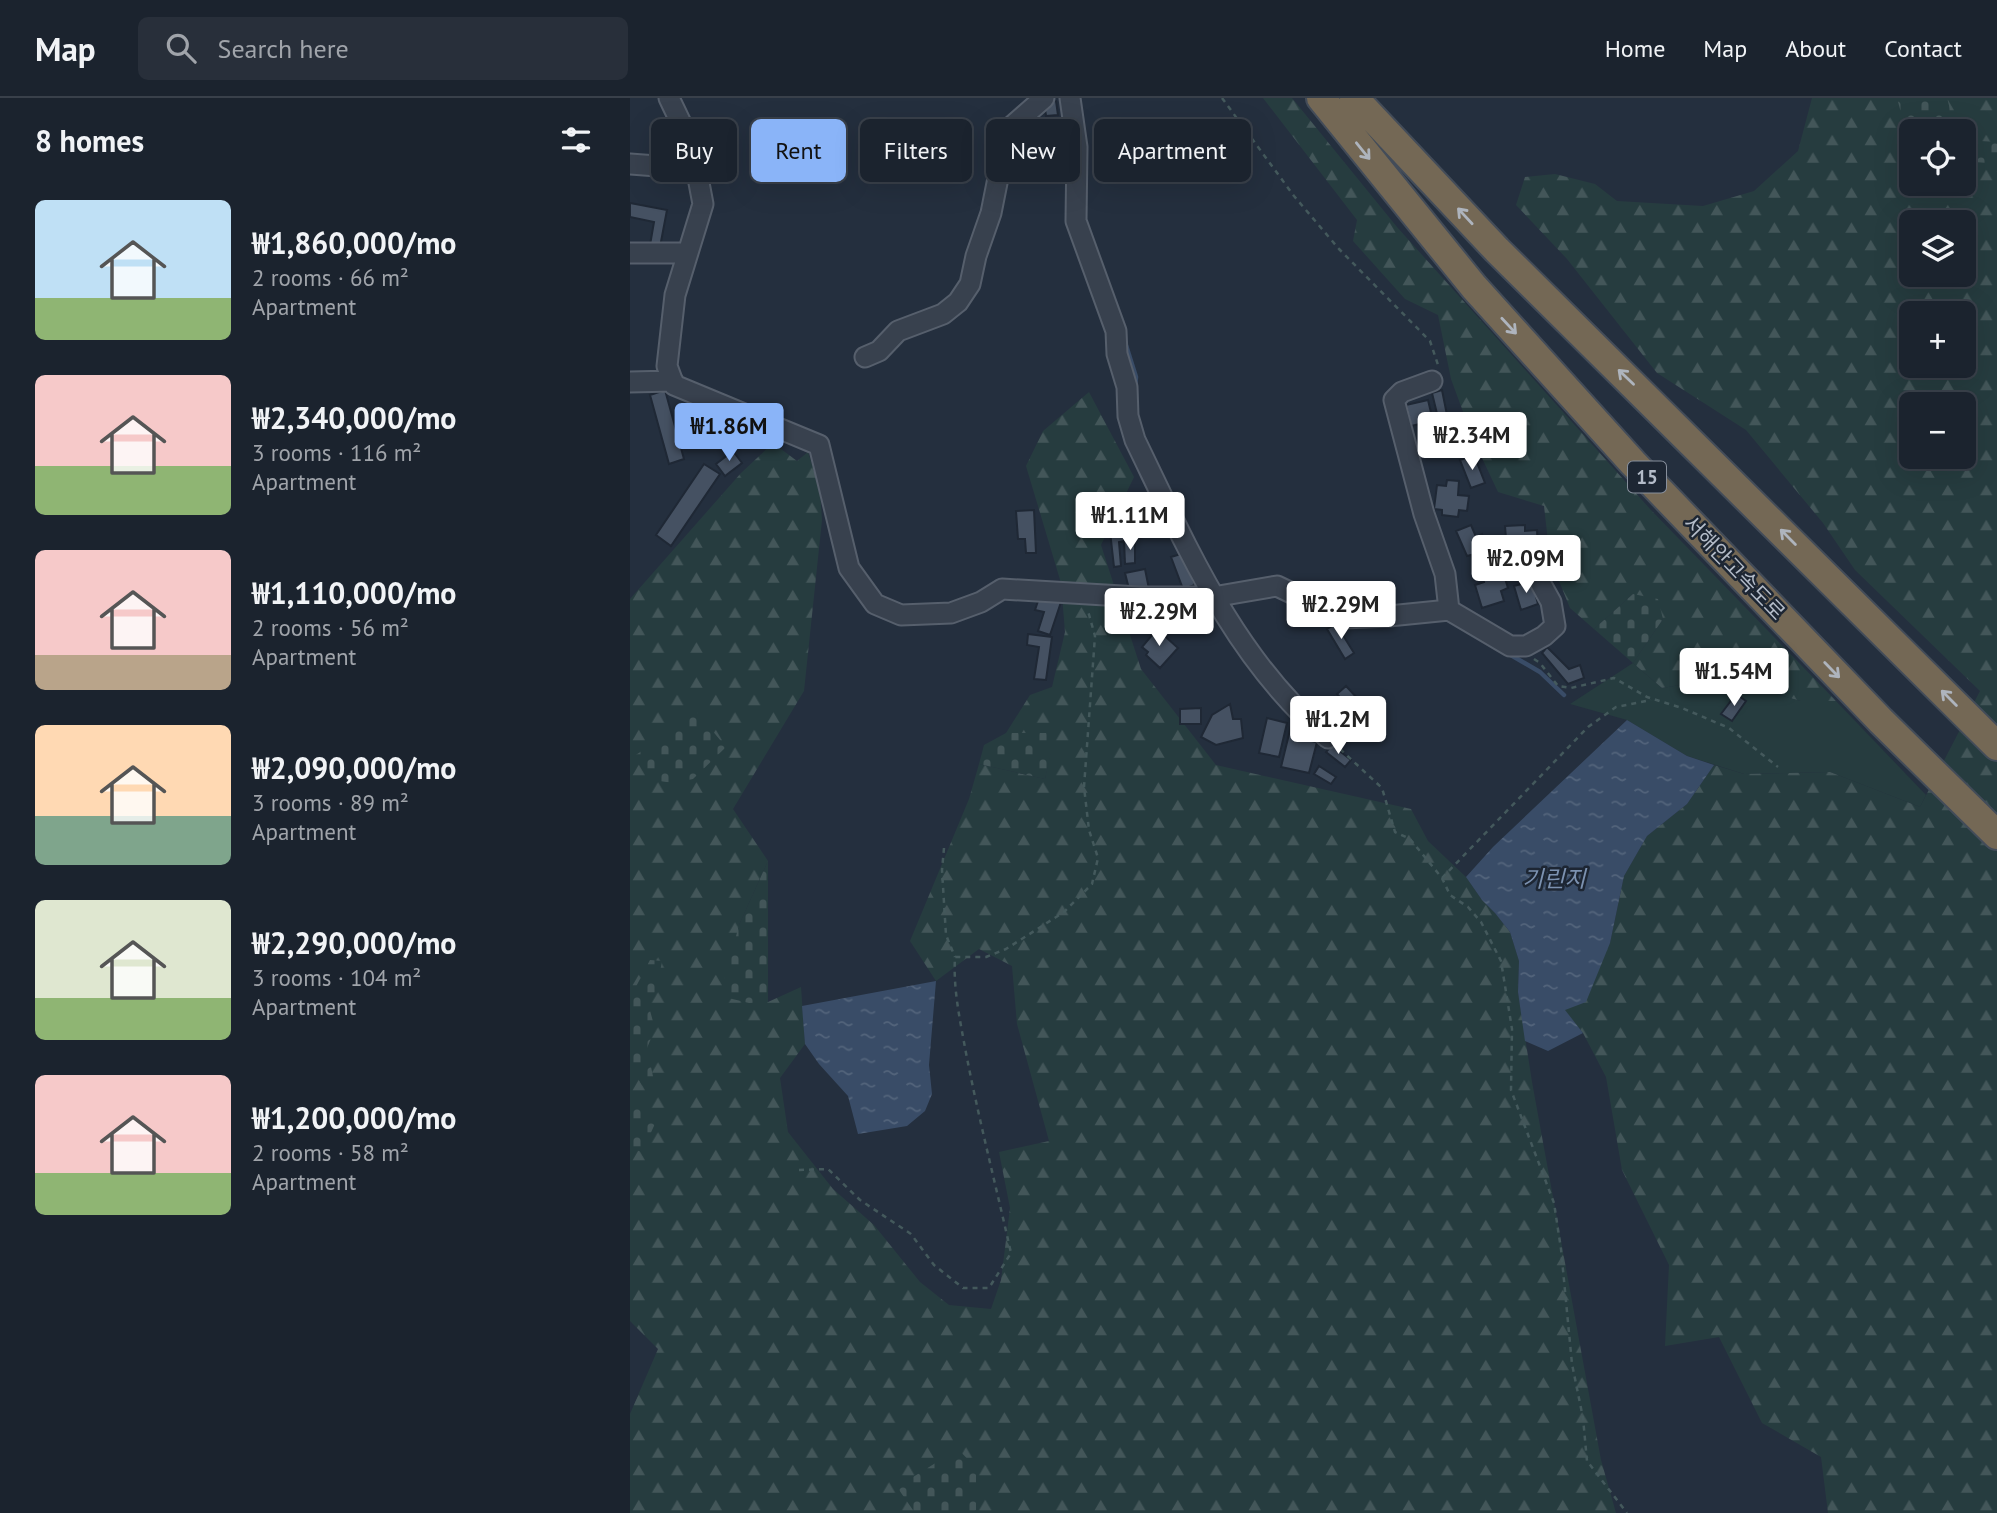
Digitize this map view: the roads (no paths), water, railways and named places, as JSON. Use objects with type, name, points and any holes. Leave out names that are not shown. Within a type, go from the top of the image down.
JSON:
[{"type":"highway","name":"서해안고속도로","points":[[1321,98],[1474,286],[1633,463],[1881,721],[1997,835]]},
{"type":"highway","points":[[1354,98],[1497,250],[1997,746]]},
{"type":"street","points":[[669,98],[679,119]]},
{"type":"street","points":[[865,357],[879,351],[898,331],[943,314],[958,302],[970,284],[976,256],[991,213],[999,173],[1002,135],[1044,98]]},
{"type":"street","points":[[1070,98],[1077,147],[1076,222],[1116,331],[1117,355],[1127,387],[1128,416],[1135,440],[1213,597],[1261,667],[1287,699],[1328,738]]},
{"type":"street","points":[[630,164],[651,166]]},
{"type":"street","points":[[699,182],[703,204],[675,295],[668,340],[667,366],[674,385],[819,445],[849,568],[876,604],[901,615],[913,615],[951,613],[981,602],[1002,589],[1139,597],[1213,597],[1277,586],[1343,618],[1449,610],[1510,646],[1526,646],[1545,636],[1555,626],[1551,602],[1531,566]]},
{"type":"street","points":[[630,253],[687,253]]},
{"type":"street","points":[[630,382],[673,381]]},
{"type":"street","points":[[1432,381],[1402,392],[1394,400],[1427,525],[1446,574],[1449,610]]},
{"type":"water","name":"기린지","points":[[1627,720],[1687,756],[1714,765],[1687,804],[1647,836],[1624,876],[1610,943],[1586,1002],[1565,1010],[1583,1033],[1548,1051],[1525,1041],[1518,992],[1519,961],[1510,932],[1466,877],[1493,847]]},
{"type":"water","points":[[936,981],[929,1065],[932,1094],[925,1111],[907,1126],[858,1134],[848,1096],[805,1044],[802,1006]]},
{"type":"waterway","points":[[1124,339],[1136,377],[1135,388]]},
{"type":"waterway","points":[[1509,654],[1540,672],[1564,695]]}]
